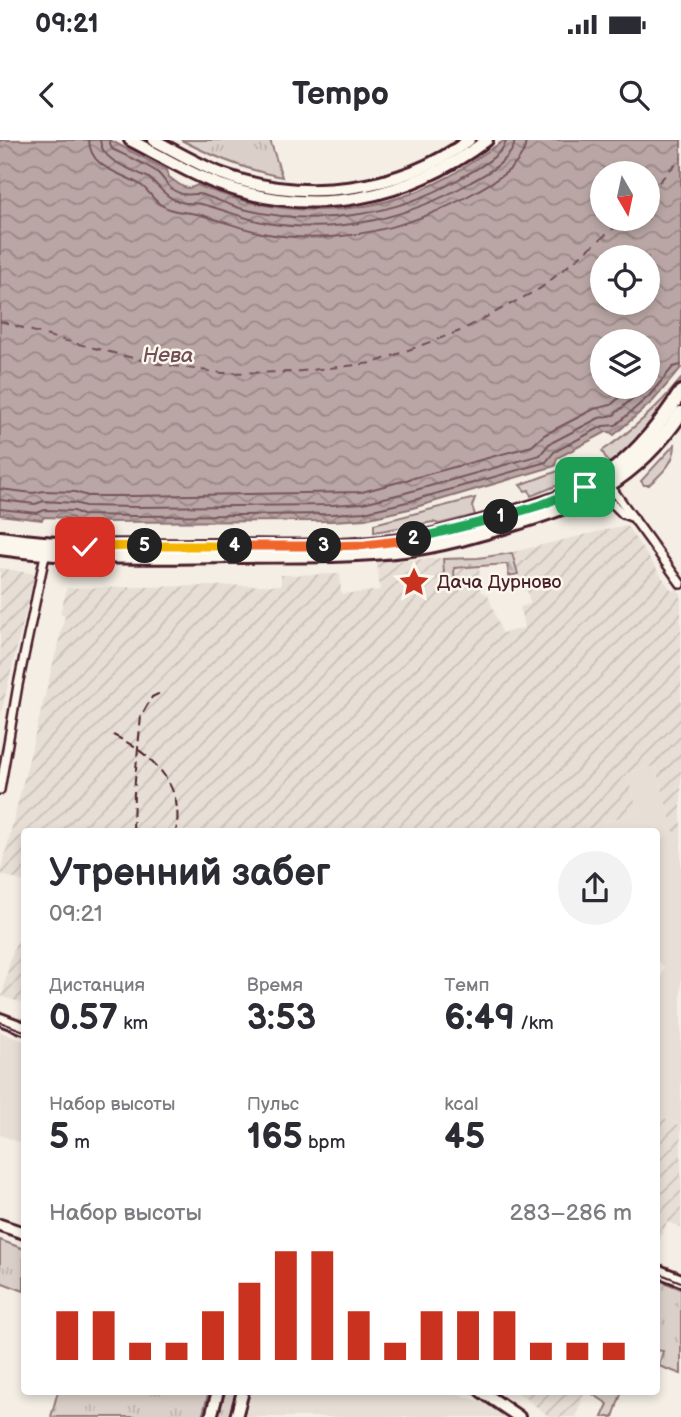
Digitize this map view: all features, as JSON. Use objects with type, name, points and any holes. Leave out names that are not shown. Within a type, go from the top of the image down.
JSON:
[{"type":"main road","points":[[130,140],[220,185],[271,198],[320,201],[368,196],[417,182],[444,169],[487,140]]},
{"type":"main road","points":[[155,140],[206,167],[247,181],[273,187],[320,190],[389,179],[438,160],[469,140]]},
{"type":"main road","points":[[0,538],[85,547],[365,545],[437,534],[492,519],[606,481],[652,433],[681,391]]},
{"type":"main road","points":[[0,548],[80,557],[334,555],[405,550],[464,538],[557,511],[587,498],[661,441],[681,413]]},
{"type":"main road","points":[[0,1019],[21,1027]]},
{"type":"main road","points":[[0,1225],[21,1232]]},
{"type":"main road","points":[[0,1232],[21,1239]]},
{"type":"main road","points":[[660,1272],[681,1280]]},
{"type":"main road","points":[[211,1417],[217,1395]]},
{"type":"main road","points":[[236,1417],[242,1395]]},
{"type":"main road","points":[[487,1395],[519,1417]]},
{"type":"street","points":[[606,481],[681,584]]},
{"type":"street","points":[[587,498],[612,504],[623,514],[634,518]]},
{"type":"street","points":[[0,790],[45,555]]},
{"type":"shaded area","points":[[626,525],[669,587],[681,593],[681,841],[677,842],[655,766],[626,773],[638,811],[604,822],[605,828],[21,828],[21,881],[0,874],[65,616],[60,614],[67,588],[281,585],[281,575],[340,574],[341,594],[380,590],[377,562],[442,558],[445,589],[455,587],[454,569],[479,567],[481,591],[488,595],[502,633],[524,628],[520,607],[530,604],[527,590],[522,591],[513,552]]},
{"type":"shaded area","points":[[0,568],[35,574],[0,717]]},
{"type":"shaded area","points":[[655,766],[677,841],[681,841],[681,1126],[660,1116],[660,981],[664,967],[660,963],[660,828],[605,828],[604,822],[638,811],[626,773]]},
{"type":"shaded area","points":[[17,941],[21,942],[21,1002],[2,997]]},
{"type":"shaded area","points":[[0,1032],[21,1040],[21,1143],[0,1135]]},
{"type":"shaded area","points":[[660,1116],[681,1126],[681,1227],[667,1222],[660,1240]]},
{"type":"shaded area","points":[[250,1395],[461,1395],[485,1403],[504,1417],[243,1417]]},
{"type":"shaded area","points":[[521,1395],[584,1395],[576,1417],[550,1417]]},
{"type":"green space","points":[[181,140],[270,140],[282,177],[230,162]]},
{"type":"green space","points":[[681,379],[681,387],[652,428],[611,467],[602,451],[644,418]]},
{"type":"green space","points":[[675,444],[673,457],[667,467],[649,485],[644,485],[641,481]]},
{"type":"green space","points":[[577,464],[581,476],[531,496],[529,490],[525,491],[520,485]]},
{"type":"green space","points":[[475,498],[472,506],[475,515],[439,524],[433,522],[374,532],[374,524]]},
{"type":"green space","points":[[512,553],[518,574],[509,576],[507,564],[454,568],[455,587],[445,588],[443,559]]},
{"type":"green space","points":[[0,1240],[21,1248],[21,1290],[0,1282]]},
{"type":"green space","points":[[660,1281],[681,1289],[681,1374],[660,1366],[663,1351],[660,1351]]},
{"type":"green space","points":[[57,1395],[208,1395],[202,1417],[51,1417]]},
{"type":"green space","points":[[221,1395],[238,1395],[232,1417],[214,1417]]},
{"type":"green space","points":[[594,1395],[621,1395],[613,1417],[602,1417],[608,1404]]},
{"type":"water","name":"Нева","points":[[0,140],[110,140],[167,170],[169,177],[186,188],[197,185],[260,204],[324,210],[387,201],[418,191],[453,174],[506,140],[681,140],[681,368],[660,393],[660,329],[590,329],[590,399],[655,399],[614,435],[606,432],[557,458],[555,466],[409,509],[365,519],[76,522],[73,518],[44,517],[42,520],[0,515]]},
{"type":"ferry route","points":[[660,181],[681,158]]},
{"type":"ferry route","points":[[0,321],[152,363],[222,373],[294,372],[373,363],[460,331],[541,288],[610,231]]},
{"type":"tram line","points":[[0,1022],[21,1030]]},
{"type":"tram line","points":[[660,1274],[681,1282]]},
{"type":"railway","points":[[133,828],[141,716],[152,697],[162,692]]},
{"type":"railway","points":[[113,735],[140,751],[162,772],[175,799],[176,828]]},
{"type":"place","name":"Дача Дурново","points":[[414,582]]},
{"type":"route","points":[[85,547],[365,545],[437,534],[527,509],[585,487]]}]
